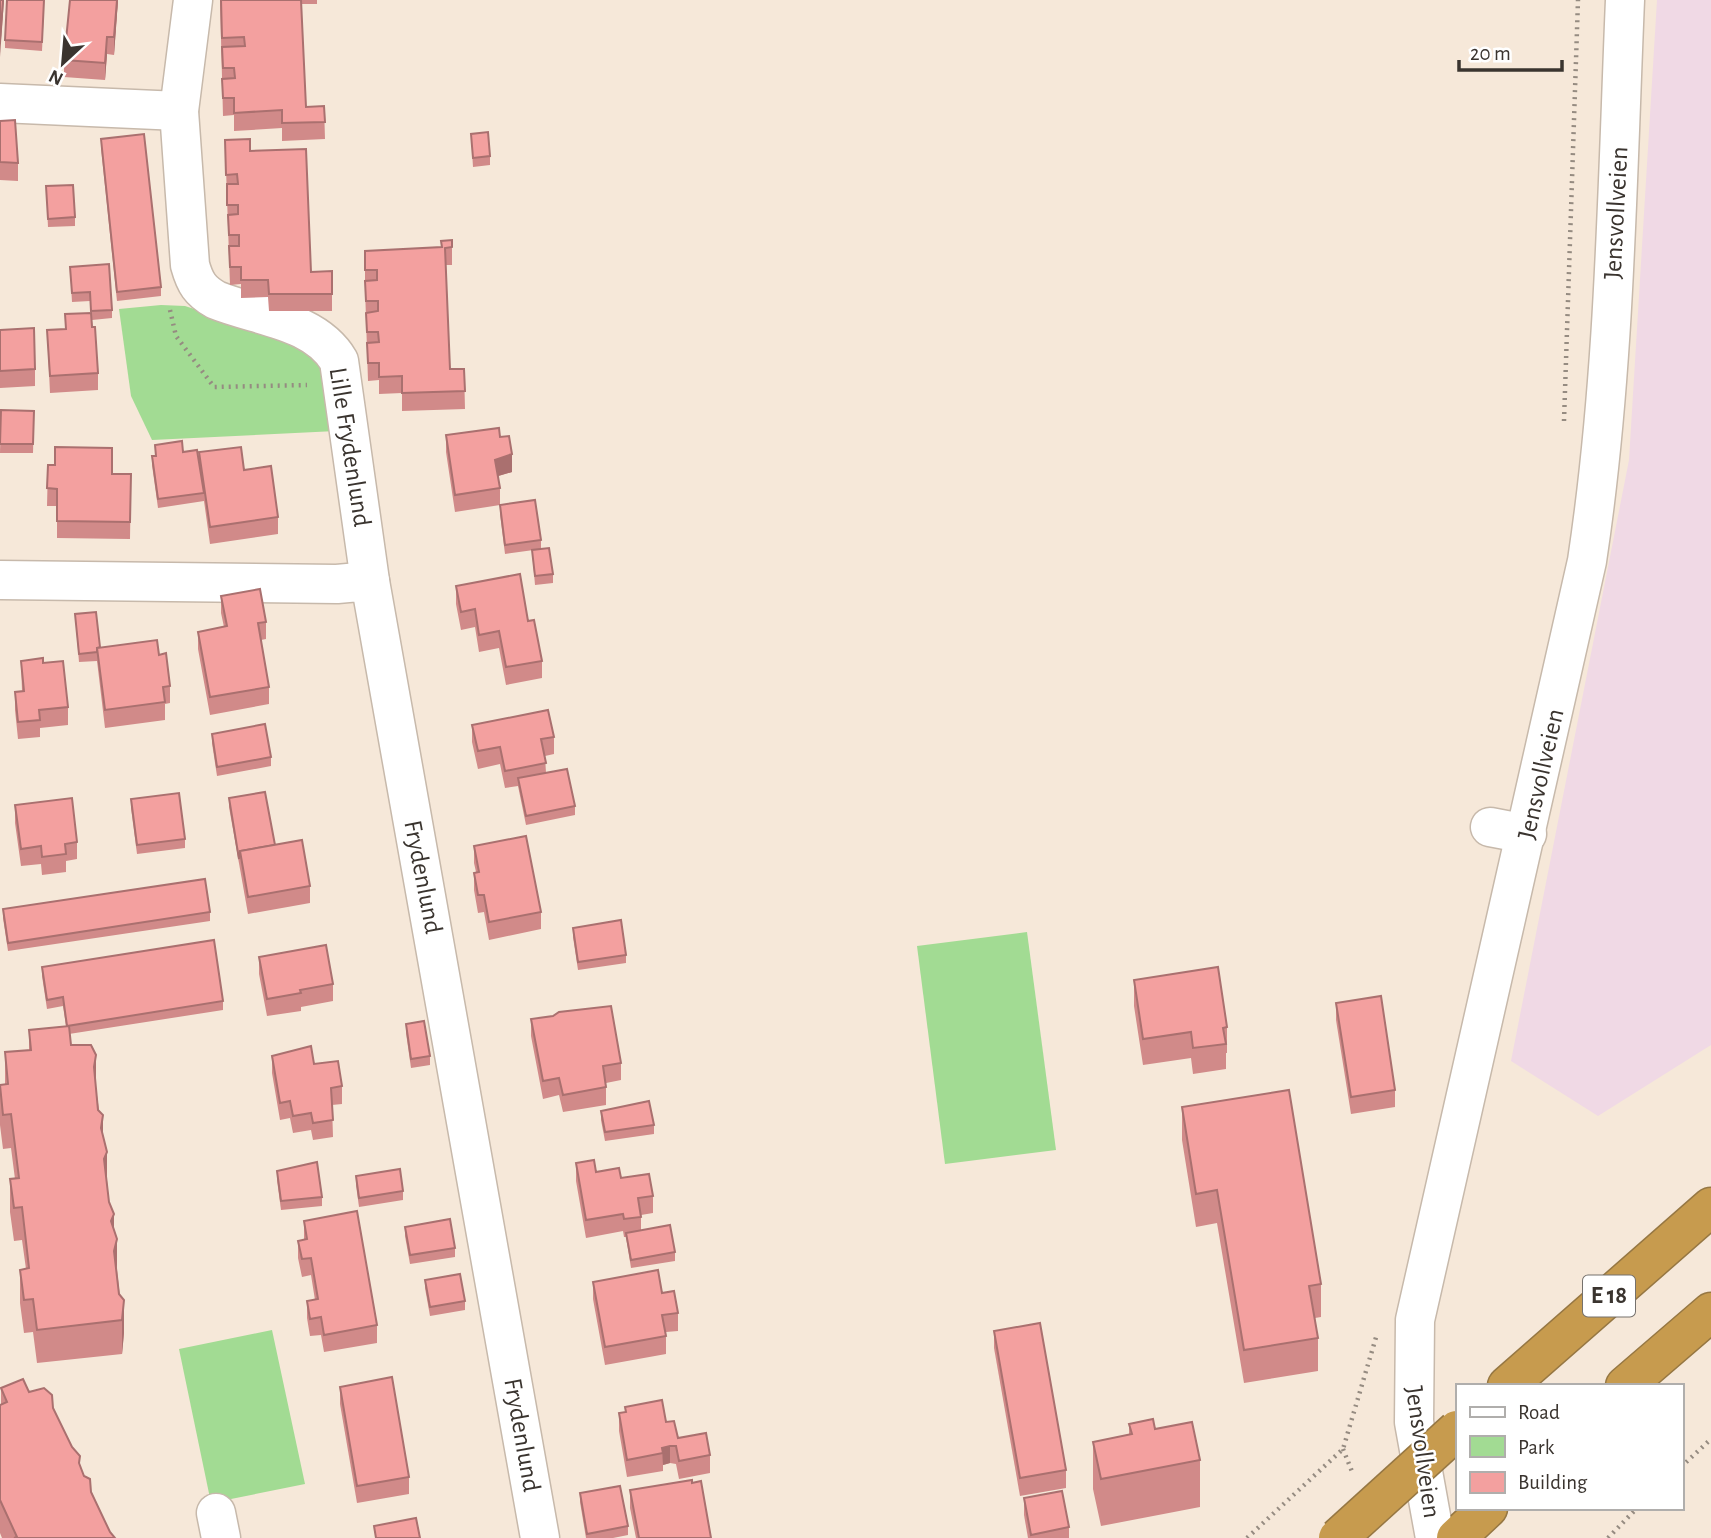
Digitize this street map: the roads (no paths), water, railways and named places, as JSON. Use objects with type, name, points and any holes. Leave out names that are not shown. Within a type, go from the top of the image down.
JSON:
[{"type":"highway","name":"E 18","points":[[1509,1384],[1711,1207]]},
{"type":"highway","points":[[1627,1384],[1711,1312]]},
{"type":"highway","points":[[1338,1538],[1456,1431]]},
{"type":"highway","points":[[1456,1538],[1486,1510]]},
{"type":"street","points":[[0,103],[179,111],[193,0]]},
{"type":"street","name":"Jensvollveien","points":[[1435,1538],[1414,1422],[1415,1320],[1509,830],[1576,622],[1598,485],[1610,330],[1625,0]]},
{"type":"street","name":"Lille Frydenlund","points":[[179,111],[190,265],[195,282],[204,293],[216,300],[309,330],[331,347],[339,361],[370,581]]},
{"type":"street","points":[[0,580],[185,584],[337,584],[370,581]]},
{"type":"street","name":"Frydenlund","points":[[370,581],[540,1538]]}]
